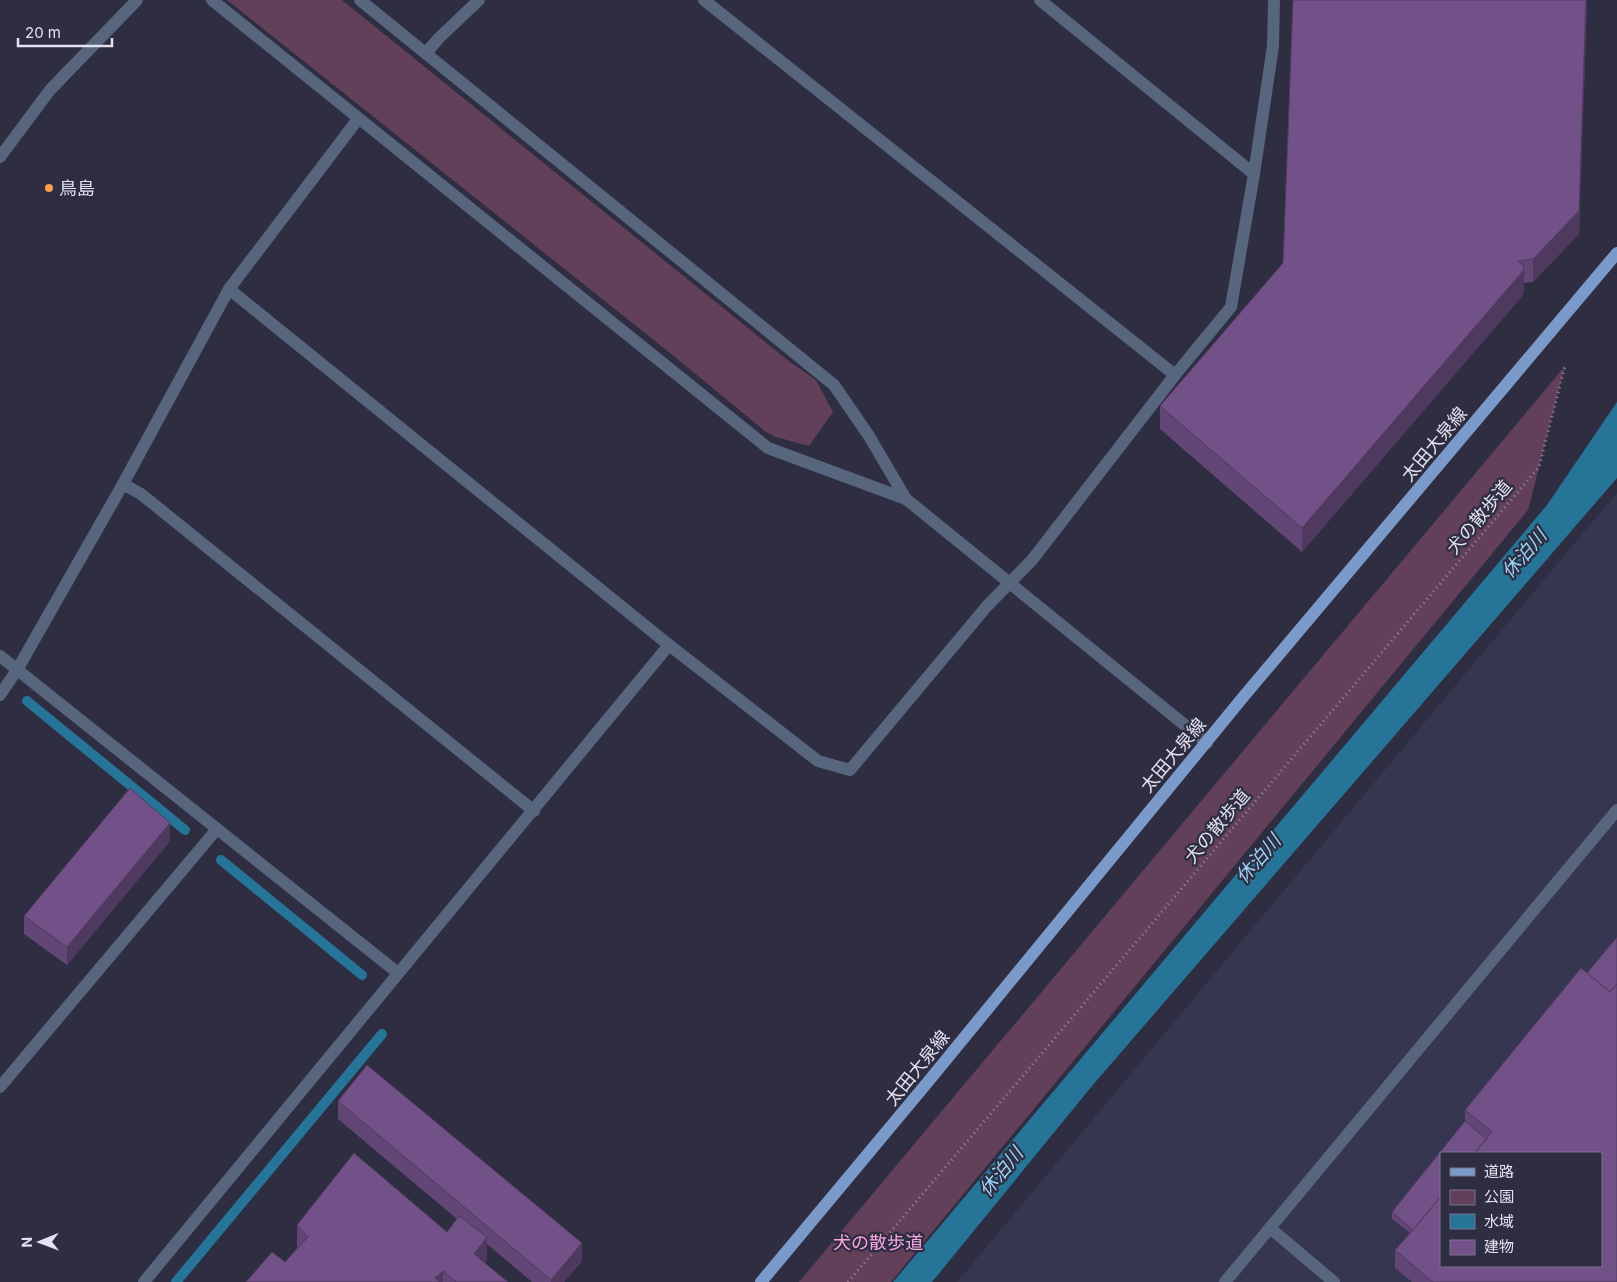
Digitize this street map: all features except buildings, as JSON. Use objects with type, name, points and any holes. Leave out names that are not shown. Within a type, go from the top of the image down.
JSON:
[{"type":"main road","name":"太田大泉線","points":[[761,1282],[927,1083],[1244,696],[1617,253]]},
{"type":"street","points":[[0,157],[50,90],[137,0]]},
{"type":"street","points":[[212,0],[358,120],[768,448],[906,499],[1207,743]]},
{"type":"street","points":[[360,0],[834,385],[870,436],[906,499]]},
{"type":"street","points":[[426,53],[438,38],[479,0]]},
{"type":"street","points":[[704,0],[1175,375]]},
{"type":"street","points":[[1040,0],[1254,174]]},
{"type":"street","points":[[228,289],[669,645],[818,761],[850,770],[987,606],[1032,560],[1175,375],[1231,307],[1254,174],[1273,46],[1274,0]]},
{"type":"street","points":[[0,695],[17,670],[123,484],[228,289],[358,120]]},
{"type":"street","points":[[123,484],[141,494],[534,811]]},
{"type":"street","points":[[144,1282],[669,645]]},
{"type":"street","points":[[0,656],[398,973]]},
{"type":"street","points":[[1225,1282],[1617,810]]},
{"type":"street","points":[[0,1087],[216,829]]},
{"type":"street","points":[[1270,1228],[1334,1282]]},
{"type":"path","name":"犬の散歩道","points":[[848,1282],[1539,467],[1565,366]]},
{"type":"shaded area","points":[[1617,493],[1617,1282],[957,1282],[1587,528]]},
{"type":"green space","points":[[227,0],[342,0],[790,362],[816,380],[833,412],[809,446],[776,437],[766,432],[670,353]]},
{"type":"green space","name":"犬の散歩道","points":[[1565,366],[1528,510],[891,1282],[799,1282]]},
{"type":"water","name":"休泊川","points":[[1617,402],[1617,478],[1092,1086],[932,1282],[893,1282],[1547,505]]},
{"type":"waterway","points":[[27,701],[185,830]]},
{"type":"waterway","points":[[221,860],[362,975]]},
{"type":"waterway","points":[[176,1282],[382,1034]]},
{"type":"place","name":"鳥島","points":[[49,188]]}]
